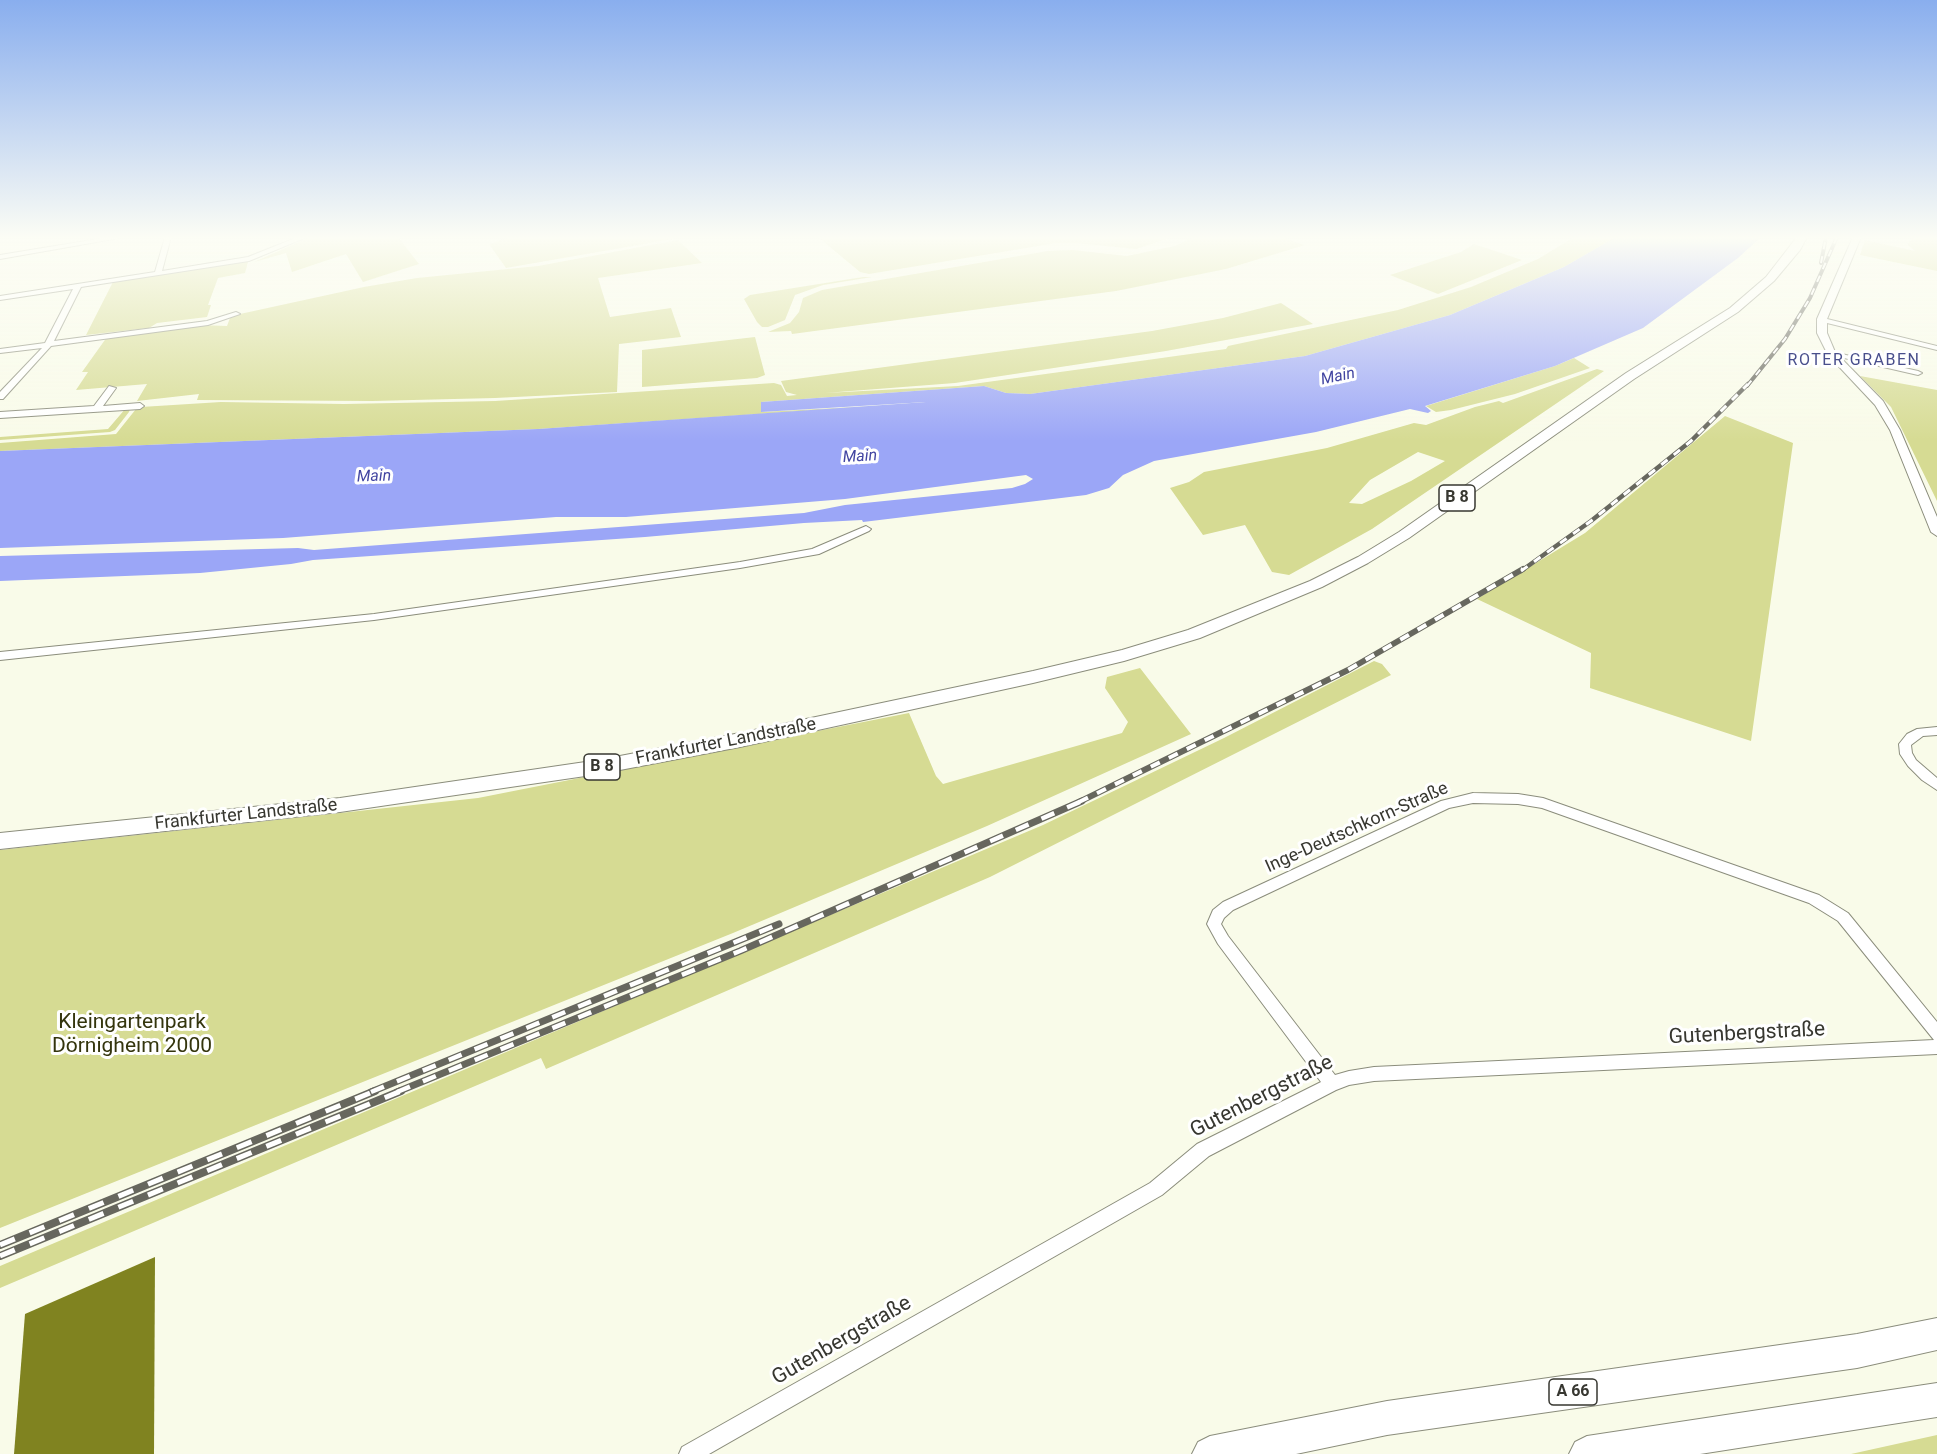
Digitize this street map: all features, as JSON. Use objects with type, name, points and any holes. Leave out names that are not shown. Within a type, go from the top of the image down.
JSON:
[{"type":"highway","name":"A 66","points":[[1210,1454],[1387,1418],[1857,1351],[1937,1334]]},
{"type":"highway","points":[[1587,1454],[1937,1400]]},
{"type":"main road","name":"B 8","points":[[1188,631],[1290,586],[1365,548],[1622,371],[1696,327],[1727,305]]},
{"type":"main road","name":"B 8","points":[[1188,631],[1302,591],[1380,551],[1630,376],[1703,332],[1739,305]]},
{"type":"main road","name":"Frankfurter Landstraße","points":[[0,830],[334,795],[599,757],[744,729],[1021,670],[1188,631]]},
{"type":"main road","name":"Frankfurter Landstraße","points":[[0,842],[350,804],[599,767],[750,738],[1033,677],[1124,655],[1188,631]]},
{"type":"street","points":[[0,397],[48,343],[67,305]]},
{"type":"street","points":[[1828,305],[1822,319],[1822,333],[1831,353],[1879,403],[1895,430],[1937,532]]},
{"type":"street","points":[[0,351],[208,323],[236,314]]},
{"type":"street","points":[[1822,319],[1937,348]]},
{"type":"street","points":[[1831,353],[1918,374]]},
{"type":"street","points":[[96,409],[112,388]]},
{"type":"street","points":[[0,416],[140,405]]},
{"type":"street","points":[[0,656],[374,617],[741,565],[815,552],[866,529]]},
{"type":"street","points":[[1937,731],[1921,732],[1911,736],[1905,744],[1906,754],[1912,763],[1937,784]]},
{"type":"street","name":"Inge-Deutschkorn-Straße","points":[[1332,1084],[1222,940],[1214,924],[1218,914],[1228,906],[1446,804],[1473,798],[1509,798],[1543,803],[1814,899],[1843,916],[1937,1035]]},
{"type":"street","name":"Gutenbergstraße","points":[[689,1454],[1156,1189],[1203,1149],[1332,1084],[1349,1078],[1374,1074],[1937,1047]]},
{"type":"green space","points":[[101,305],[211,305],[207,317],[157,323],[149,328],[86,335]]},
{"type":"green space","points":[[282,305],[606,305],[610,317],[671,308],[681,337],[619,344],[617,392],[372,401],[197,400],[199,394],[137,401],[147,384],[76,390],[88,372],[82,372],[107,337],[200,325],[227,326],[230,318]]},
{"type":"green space","points":[[747,305],[791,305],[785,320],[768,327],[762,327]]},
{"type":"green space","points":[[801,305],[1012,305],[792,334],[791,331],[768,332],[790,323],[799,312]]},
{"type":"green space","points":[[1274,305],[1284,305],[1313,324],[1166,351],[955,383],[825,393],[958,386],[1226,349],[1228,346],[1414,305],[1474,305],[1450,315],[1305,356],[1030,394],[1006,393],[984,386],[761,402],[762,412],[877,406],[538,429],[0,451],[0,443],[116,434],[136,409],[141,407],[221,402],[344,404],[495,401],[774,383],[781,385],[787,396],[797,395],[786,392],[781,381],[1152,331],[1223,318]]},
{"type":"green space","points":[[755,337],[765,375],[757,378],[642,387],[642,350]]},
{"type":"green space","points":[[1574,358],[1590,368],[1515,394],[1451,410],[1436,412],[1426,406],[1555,366]]},
{"type":"green space","points":[[1597,369],[1604,371],[1372,529],[1289,575],[1272,572],[1245,525],[1203,535],[1170,488],[1189,482],[1204,472],[1327,448],[1414,423],[1426,425],[1475,407],[1499,401],[1503,403]],"holes":[[[1418,452],[1445,461],[1411,481],[1362,504],[1349,503],[1370,480]]]},
{"type":"green space","points":[[1860,376],[1937,390],[1937,501],[1891,407]]},
{"type":"green space","points":[[126,408],[130,409],[129,412],[115,430],[110,432],[0,440],[0,437],[108,429]]},
{"type":"green space","points":[[1725,416],[1793,443],[1751,741],[1590,688],[1591,653],[1477,599],[1585,533]]},
{"type":"green space","points":[[1374,661],[1382,664],[1391,675],[990,877],[546,1069],[541,1058],[0,1288],[0,1266],[1043,825],[1224,738]]},
{"type":"green space","name":"Kleingartenpark Dörnigheim 2000","points":[[1140,668],[1191,734],[987,826],[733,933],[0,1228],[0,850],[478,798],[909,713],[936,776],[943,784],[1122,733],[1128,722],[1105,688],[1107,677]]},
{"type":"green space","points":[[1937,1435],[1937,1454],[1851,1454]]},
{"type":"water","name":"Main","points":[[1474,305],[1674,305],[1643,328],[1555,366],[1425,406],[1431,411],[1428,413],[1410,409],[1316,432],[1154,461],[1123,475],[1109,488],[1086,495],[863,522],[862,520],[804,523],[645,537],[313,560],[200,573],[0,581],[0,556],[298,548],[314,550],[804,513],[845,505],[1012,488],[1033,479],[1026,475],[845,499],[626,517],[556,517],[283,538],[0,548],[0,451],[538,429],[926,402],[761,412],[761,402],[984,386],[1006,393],[1030,394],[1305,356],[1450,315]]},
{"type":"building","points":[[155,1257],[154,1454],[14,1454],[25,1314]]},
{"type":"railway","points":[[1747,386],[1785,339],[1806,305]]},
{"type":"railway","points":[[1521,571],[1591,521],[1691,441],[1748,384]]},
{"type":"railway","points":[[1079,802],[1348,670],[1523,569]]},
{"type":"railway","points":[[397,1092],[740,951],[1082,801]]},
{"type":"railway","points":[[371,1092],[779,924]]},
{"type":"railway","points":[[0,1245],[375,1091]]},
{"type":"railway","points":[[0,1256],[401,1091]]},
{"type":"district","name":"ROTER GRABEN","points":[[1854,361]]}]
